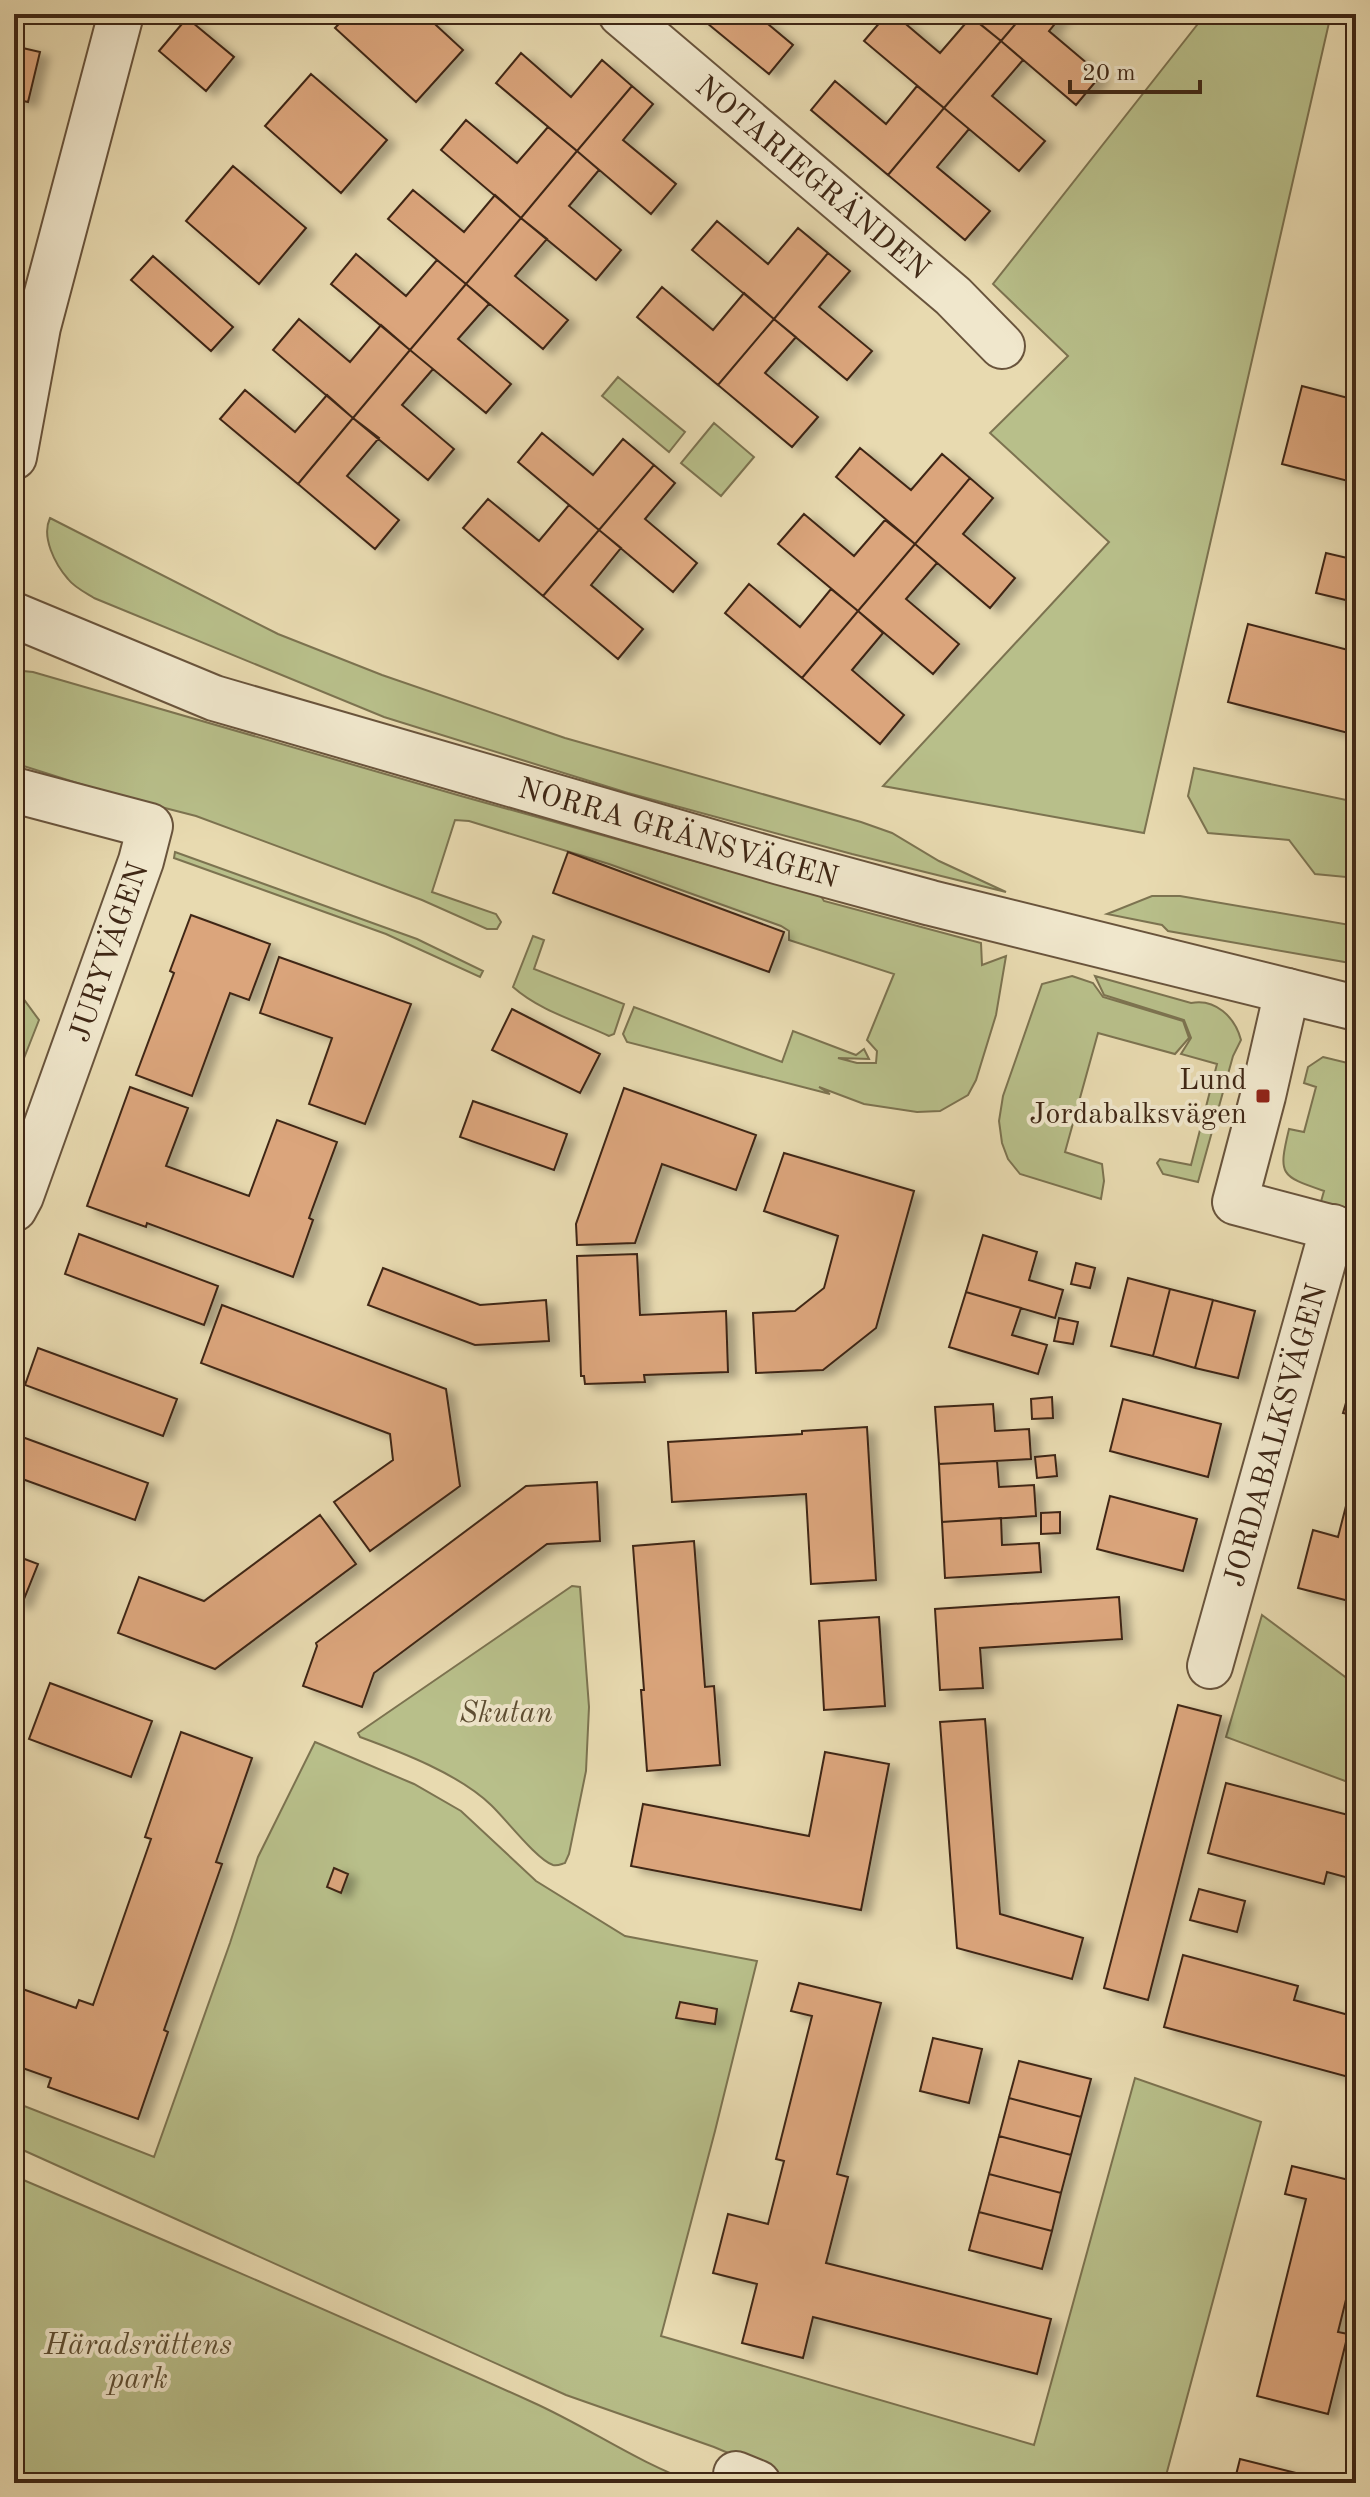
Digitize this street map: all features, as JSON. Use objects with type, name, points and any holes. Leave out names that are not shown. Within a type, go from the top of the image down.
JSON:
[{"type":"street","points":[[14,457],[26,324],[121,14]]},
{"type":"street","name":"NOTARIEGRÄNDEN","points":[[621,14],[953,296],[1002,346]]},
{"type":"street","name":"NORRA GRÄNSVÄGEN","points":[[14,615],[229,702],[901,895],[1356,1008]]},
{"type":"street","name":"JURYVÄGEN","points":[[14,790],[150,826],[141,861],[14,1209]]},
{"type":"street","points":[[1287,991],[1235,1202],[1345,1230]]},
{"type":"street","name":"JORDABALKSVÄGEN","points":[[1210,1666],[1345,1230]]},
{"type":"green space","points":[[1183,14],[1331,14],[1144,833],[883,786],[1109,542],[990,433],[1068,356],[993,284],[1197,25]]},
{"type":"green space","points":[[618,377],[685,432],[669,452],[602,396]]},
{"type":"green space","points":[[714,423],[754,457],[721,496],[681,463]]},
{"type":"green space","points":[[50,518],[278,634],[382,675],[565,738],[861,822],[892,833],[939,861],[1006,892],[628,793],[384,717],[94,598],[73,585],[58,566],[48,542]]},
{"type":"green space","points":[[23,671],[821,896],[824,901],[981,943],[982,965],[1006,956],[996,1015],[976,1080],[968,1095],[940,1111],[917,1112],[864,1104],[819,1087],[830,1094],[627,1042],[623,1034],[634,1007],[782,1062],[793,1031],[856,1055],[864,1049],[869,1059],[838,1058],[857,1063],[876,1063],[877,1051],[867,1040],[894,974],[789,940],[789,931],[781,926],[609,864],[469,821],[455,820],[432,892],[496,914],[501,922],[497,929],[487,929],[422,900],[196,816],[118,796],[14,763],[14,674]]},
{"type":"green space","points":[[1194,768],[1356,802],[1356,878],[1315,874],[1289,840],[1208,833],[1188,796]]},
{"type":"green space","points":[[175,852],[417,939],[483,971],[480,977],[386,934],[174,858]]},
{"type":"green space","points":[[1152,896],[1180,896],[1356,926],[1356,964],[1168,931],[1162,925],[1107,914]]},
{"type":"green space","points":[[533,936],[544,940],[534,969],[624,1004],[614,1034],[609,1036],[559,1015],[513,987]]},
{"type":"green space","points":[[1072,976],[1093,983],[1103,997],[1183,1021],[1189,1038],[1175,1054],[1098,1033],[1065,1152],[1102,1164],[1104,1181],[1101,1199],[1020,1174],[1008,1159],[999,1121],[1003,1096],[1042,984]]},
{"type":"green space","points":[[1095,976],[1191,1003],[1216,1006],[1229,1017],[1238,1032],[1241,1040],[1233,1056],[1198,1182],[1163,1174],[1157,1163],[1160,1159],[1191,1165],[1217,1064],[1181,1054],[1191,1038],[1184,1020],[1104,995]]},
{"type":"green space","points":[[14,992],[20,994],[39,1020],[15,1081]]},
{"type":"green space","points":[[1323,1057],[1356,1065],[1356,1214],[1320,1205],[1324,1191],[1291,1177],[1284,1165],[1289,1129],[1304,1132],[1316,1087],[1304,1083],[1308,1067]]},
{"type":"green space","name":"Skutan","points":[[572,1586],[580,1587],[589,1707],[586,1771],[569,1854],[565,1863],[555,1865],[546,1862],[491,1805],[463,1783],[411,1757],[360,1737],[358,1733]]},
{"type":"green space","points":[[1262,1615],[1356,1685],[1356,1785],[1226,1737]]},
{"type":"green space","points":[[315,1742],[414,1784],[461,1811],[536,1881],[625,1936],[757,1961],[661,2336],[1034,2445],[1135,2078],[1261,2122],[1164,2483],[799,2483],[714,2447],[566,2395],[14,2146],[14,2102],[154,2157],[258,1857]]},
{"type":"green space","name":"Häradsrättens park","points":[[14,2176],[532,2402],[653,2465],[695,2483],[14,2483]]},
{"type":"building","points":[[348,14],[424,14],[463,50],[416,102],[335,28]]},
{"type":"building","points":[[696,14],[756,14],[793,45],[769,74]]},
{"type":"building","points":[[887,14],[894,14],[940,53],[971,17],[1001,41],[944,108],[864,41]]},
{"type":"building","points":[[968,14],[1024,14],[1001,41]]},
{"type":"building","points":[[1024,14],[1063,14],[1049,31],[1101,75],[1076,105],[1001,41]]},
{"type":"building","points":[[187,18],[234,57],[206,91],[159,51]]},
{"type":"building","points":[[1001,41],[1023,60],[992,96],[1045,141],[1019,171],[944,108]]},
{"type":"building","points":[[14,46],[40,52],[28,102],[14,99]]},
{"type":"building","points":[[521,53],[571,97],[602,60],[632,86],[577,151],[496,83]]},
{"type":"building","points":[[311,74],[387,140],[341,193],[265,126]]},
{"type":"building","points":[[835,81],[886,124],[917,86],[944,108],[888,175],[811,110]]},
{"type":"building","points":[[632,86],[653,104],[623,140],[676,184],[651,214],[577,151]]},
{"type":"building","points":[[944,108],[969,129],[937,167],[990,211],[965,240],[888,175]]},
{"type":"building","points":[[466,120],[517,163],[548,127],[577,151],[521,218],[441,150]]},
{"type":"building","points":[[577,151],[599,170],[569,206],[621,250],[596,280],[521,218]]},
{"type":"building","points":[[233,166],[306,228],[259,284],[186,221]]},
{"type":"building","points":[[413,190],[464,232],[495,195],[521,218],[466,284],[388,219]]},
{"type":"building","points":[[521,218],[547,239],[515,276],[568,320],[543,349],[466,284]]},
{"type":"building","points":[[717,221],[768,264],[798,228],[828,253],[774,319],[692,250]]},
{"type":"building","points":[[828,253],[850,271],[819,307],[872,351],[847,380],[774,319]]},
{"type":"building","points":[[356,254],[406,296],[437,260],[466,284],[410,350],[331,284]]},
{"type":"building","points":[[153,256],[233,327],[211,351],[131,280]]},
{"type":"building","points":[[466,284],[489,304],[458,339],[511,384],[486,413],[410,350]]},
{"type":"building","points":[[662,287],[713,330],[744,293],[774,319],[718,385],[637,317]]},
{"type":"building","points":[[299,319],[350,362],[381,325],[410,350],[353,418],[273,350]]},
{"type":"building","points":[[774,319],[796,337],[765,373],[818,417],[792,447],[718,385]]},
{"type":"building","points":[[1356,329],[1356,362],[1348,360]]},
{"type":"building","points":[[410,350],[433,369],[402,405],[454,449],[428,480],[353,418]]},
{"type":"building","points":[[1302,386],[1356,400],[1356,483],[1282,464]]},
{"type":"building","points":[[245,390],[295,432],[327,395],[353,418],[298,484],[220,419]]},
{"type":"building","points":[[353,418],[379,438],[347,476],[399,520],[375,549],[298,484]]},
{"type":"building","points":[[542,433],[593,475],[623,439],[654,465],[599,530],[518,462]]},
{"type":"building","points":[[860,448],[911,490],[942,454],[970,478],[915,544],[836,477]]},
{"type":"building","points":[[654,465],[675,483],[645,519],[697,563],[673,592],[599,530]]},
{"type":"building","points":[[970,478],[993,498],[963,534],[1015,578],[990,608],[915,544]]},
{"type":"building","points":[[488,499],[539,541],[569,505],[599,530],[543,596],[463,528]]},
{"type":"building","points":[[804,514],[854,556],[885,520],[915,544],[858,611],[778,544]]},
{"type":"building","points":[[599,530],[621,548],[591,585],[643,629],[618,659],[543,596]]},
{"type":"building","points":[[915,544],[937,563],[906,599],[959,644],[933,674],[858,611]]},
{"type":"building","points":[[1326,553],[1356,560],[1350,601],[1316,593]]},
{"type":"building","points":[[749,584],[800,627],[831,589],[858,611],[802,678],[725,613]]},
{"type":"building","points":[[858,611],[883,633],[852,670],[904,715],[880,744],[802,678]]},
{"type":"building","points":[[1248,624],[1356,652],[1356,735],[1228,702]]},
{"type":"building","points":[[568,852],[784,932],[769,972],[553,893]]},
{"type":"building","points":[[191,915],[270,944],[249,1000],[230,993],[192,1096],[136,1075],[174,973],[170,971]]},
{"type":"building","points":[[279,957],[411,1004],[365,1124],[309,1104],[332,1038],[260,1013]]},
{"type":"building","points":[[512,1009],[600,1054],[580,1093],[492,1050]]},
{"type":"building","points":[[130,1087],[188,1108],[166,1166],[249,1196],[277,1120],[337,1142],[309,1218],[313,1220],[293,1277],[147,1223],[146,1227],[87,1206]]},
{"type":"building","points":[[624,1088],[756,1135],[736,1190],[662,1164],[635,1243],[577,1245],[576,1224]]},
{"type":"building","points":[[473,1101],[567,1134],[554,1170],[460,1137]]},
{"type":"building","points":[[784,1153],[914,1191],[876,1328],[823,1370],[756,1373],[753,1313],[795,1311],[824,1288],[838,1236],[764,1211]]},
{"type":"building","points":[[79,1234],[218,1286],[204,1325],[65,1274]]},
{"type":"building","points":[[983,1235],[1037,1252],[1029,1280],[1063,1290],[1055,1318],[966,1292]]},
{"type":"building","points":[[637,1254],[640,1315],[726,1311],[728,1372],[644,1375],[645,1382],[585,1384],[584,1376],[581,1376],[577,1256]]},
{"type":"building","points":[[1076,1263],[1095,1268],[1090,1288],[1071,1284]]},
{"type":"building","points":[[383,1268],[480,1305],[546,1300],[549,1341],[475,1345],[368,1305]]},
{"type":"building","points":[[1128,1278],[1170,1289],[1153,1356],[1111,1346]]},
{"type":"building","points":[[1170,1289],[1213,1300],[1195,1368],[1153,1356]]},
{"type":"building","points":[[966,1292],[1021,1308],[1012,1335],[1047,1345],[1038,1374],[949,1347]]},
{"type":"building","points":[[1213,1300],[1255,1311],[1238,1378],[1195,1368]]},
{"type":"building","points":[[222,1305],[446,1389],[460,1486],[370,1551],[334,1502],[393,1460],[390,1434],[201,1363]]},
{"type":"building","points":[[1059,1318],[1078,1322],[1073,1344],[1054,1341]]},
{"type":"building","points":[[38,1348],[177,1399],[163,1436],[25,1385]]},
{"type":"building","points":[[1356,1369],[1356,1416],[1343,1413]]},
{"type":"building","points":[[1052,1397],[1053,1418],[1032,1419],[1031,1399]]},
{"type":"building","points":[[1123,1399],[1221,1424],[1208,1477],[1110,1451]]},
{"type":"building","points":[[993,1404],[995,1431],[1029,1429],[1031,1459],[939,1464],[935,1407]]},
{"type":"building","points":[[867,1427],[876,1580],[811,1584],[806,1494],[672,1502],[668,1442]]},
{"type":"building","points":[[14,1434],[148,1483],[135,1520],[14,1476]]},
{"type":"building","points":[[1055,1455],[1057,1476],[1037,1478],[1035,1457]]},
{"type":"building","points":[[997,1461],[999,1487],[1034,1485],[1036,1516],[942,1522],[939,1464]]},
{"type":"building","points":[[597,1482],[600,1541],[547,1544],[374,1673],[362,1707],[303,1686],[316,1643],[526,1486]]},
{"type":"building","points":[[1110,1496],[1197,1519],[1183,1571],[1097,1549]]},
{"type":"building","points":[[1347,1502],[1356,1505],[1356,1591],[1353,1602],[1298,1588],[1313,1530],[1338,1537]]},
{"type":"building","points":[[1060,1512],[1060,1533],[1041,1534],[1041,1513]]},
{"type":"building","points":[[320,1515],[356,1564],[215,1669],[118,1633],[139,1577],[204,1601]]},
{"type":"building","points":[[1001,1518],[1002,1545],[1039,1543],[1041,1572],[945,1578],[942,1522]]},
{"type":"building","points":[[694,1541],[705,1687],[714,1686],[720,1765],[647,1771],[633,1546]]},
{"type":"building","points":[[14,1555],[38,1564],[22,1604],[14,1601]]},
{"type":"building","points":[[1119,1597],[1122,1639],[980,1648],[983,1688],[940,1690],[935,1609]]},
{"type":"building","points":[[879,1617],[885,1706],[824,1710],[819,1621]]},
{"type":"building","points":[[50,1683],[152,1721],[131,1777],[29,1739]]},
{"type":"building","points":[[1178,1705],[1221,1716],[1148,2000],[1104,1988]]},
{"type":"building","points":[[985,1719],[1000,1914],[1083,1938],[1072,1979],[957,1948],[940,1722]]},
{"type":"building","points":[[181,1732],[252,1758],[216,1862],[222,1864],[164,2030],[168,2032],[138,2119],[48,2087],[51,2078],[14,2065],[14,1986],[76,2008],[79,2000],[93,2005],[151,1839],[145,1837]]},
{"type":"building","points":[[825,1752],[889,1764],[861,1910],[631,1866],[643,1804],[809,1836]]},
{"type":"building","points":[[1226,1783],[1356,1817],[1356,1880],[1327,1872],[1324,1884],[1208,1853]]},
{"type":"building","points":[[334,1868],[348,1874],[341,1893],[327,1887]]},
{"type":"building","points":[[1199,1889],[1245,1901],[1237,1932],[1190,1920]]},
{"type":"building","points":[[1183,1955],[1298,1986],[1294,2000],[1356,2017],[1356,2079],[1164,2027]]},
{"type":"building","points":[[799,1983],[881,2003],[837,2174],[848,2177],[826,2263],[1051,2319],[1037,2374],[813,2317],[803,2358],[742,2343],[757,2284],[713,2273],[728,2214],[768,2224],[784,2161],[776,2159],[812,2016],[791,2011]]},
{"type":"building","points":[[680,2002],[717,2009],[715,2024],[676,2018]]},
{"type":"building","points":[[933,2038],[982,2049],[969,2103],[920,2091]]},
{"type":"building","points":[[1019,2061],[1091,2079],[1081,2117],[1009,2098]]},
{"type":"building","points":[[1009,2098],[1081,2117],[1071,2155],[999,2136]]},
{"type":"building","points":[[999,2136],[1071,2155],[1061,2193],[989,2174]]},
{"type":"building","points":[[1292,2166],[1349,2180],[1348,2188],[1356,2190],[1356,2259],[1338,2332],[1348,2334],[1328,2414],[1257,2396],[1306,2199],[1285,2194]]},
{"type":"building","points":[[989,2174],[1061,2193],[1052,2231],[979,2212]]},
{"type":"building","points":[[979,2212],[1052,2231],[1042,2269],[969,2250]]},
{"type":"building","points":[[1240,2459],[1312,2477],[1335,2483],[1234,2483]]},
{"type":"place","name":"Lund Jordabalksvägen","points":[[1263,1096]]}]
